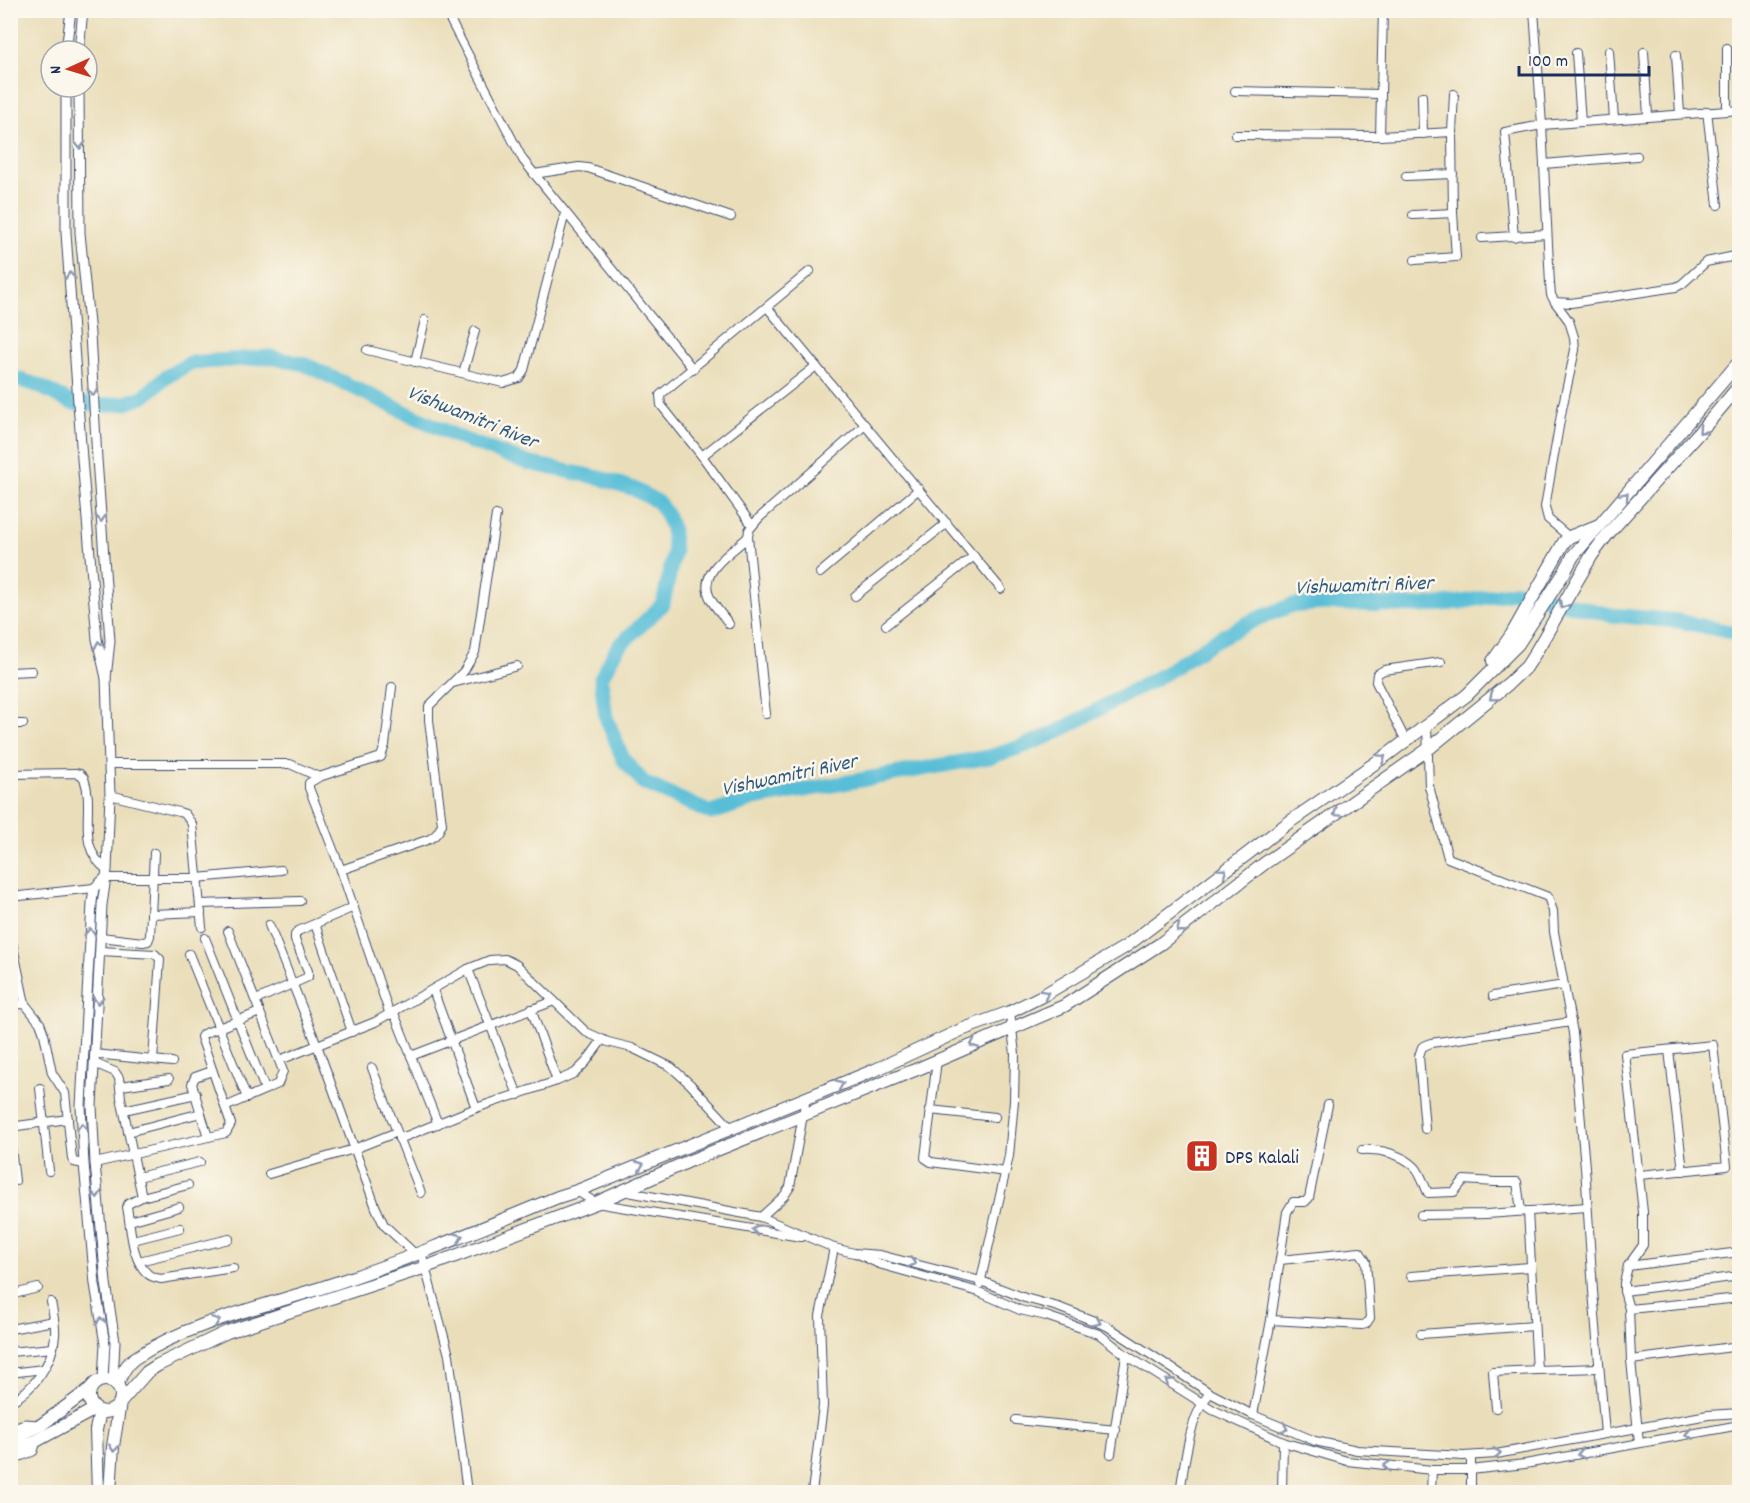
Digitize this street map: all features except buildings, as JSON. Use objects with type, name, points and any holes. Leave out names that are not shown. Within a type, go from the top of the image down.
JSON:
[{"type":"main road","points":[[13,1441],[41,1425],[98,1381],[111,1381],[133,1360],[182,1335],[255,1307],[336,1283],[418,1253],[578,1191],[875,1070],[961,1030],[1010,1012],[1125,947],[1288,823],[1427,726],[1467,695],[1515,639],[1564,573],[1573,556],[1740,361]]},
{"type":"main road","points":[[90,1389],[90,1403],[97,1410],[109,1412],[120,1403],[142,1377],[158,1365],[227,1332],[426,1267],[596,1203],[804,1113],[1064,1006],[1160,944],[1265,863],[1427,750],[1508,684],[1527,666],[1592,555],[1607,535],[1740,385]]},
{"type":"main road","points":[[1515,639],[1565,541],[1600,524]]},
{"type":"main road","points":[[110,1492],[113,1446],[122,1393],[111,1381]]},
{"type":"main road","points":[[13,1441],[36,1441],[97,1410]]},
{"type":"main road","points":[[97,1410],[98,1492]]},
{"type":"street","points":[[67,39],[70,10]]},
{"type":"street","points":[[80,39],[82,10]]},
{"type":"street","points":[[445,10],[510,138],[534,174],[693,369]]},
{"type":"street","points":[[1380,136],[1383,10]]},
{"type":"street","points":[[1534,10],[1551,295],[1569,321],[1574,336],[1575,350],[1545,507],[1548,519],[1565,541]]},
{"type":"street","points":[[1727,48],[1727,110]]},
{"type":"street","points":[[1609,51],[1614,119]]},
{"type":"street","points":[[1644,52],[1648,116]]},
{"type":"street","points":[[1576,53],[1581,122]]},
{"type":"street","points":[[1676,55],[1680,113]]},
{"type":"street","points":[[1235,91],[1380,94]]},
{"type":"street","points":[[1415,260],[1456,257],[1452,132],[1454,94]]},
{"type":"street","points":[[1422,96],[1423,134]]},
{"type":"street","points":[[66,99],[66,233],[97,639],[106,678]]},
{"type":"street","points":[[79,99],[80,233],[90,334],[96,459],[110,641],[106,678],[110,795],[92,1106],[94,1163],[106,1283],[115,1342],[111,1381]]},
{"type":"street","points":[[1514,237],[1505,132],[1542,125],[1740,110]]},
{"type":"street","points":[[1707,111],[1718,205]]},
{"type":"street","points":[[1235,135],[1380,136],[1452,132]]},
{"type":"street","points":[[1544,164],[1637,156]]},
{"type":"street","points":[[534,174],[588,168],[731,217]]},
{"type":"street","points":[[1406,176],[1453,174]]},
{"type":"street","points":[[367,350],[503,383],[519,378],[524,370],[566,213]]},
{"type":"street","points":[[1413,215],[1453,213]]},
{"type":"street","points":[[1482,238],[1547,234]]},
{"type":"street","points":[[1555,302],[1571,303],[1676,286],[1682,284],[1706,262],[1740,255]]},
{"type":"street","points":[[752,525],[702,456],[661,405],[660,395],[810,271]]},
{"type":"street","points":[[767,307],[1002,589]]},
{"type":"street","points":[[416,362],[425,320]]},
{"type":"street","points":[[463,374],[475,330]]},
{"type":"street","points":[[702,456],[816,366]]},
{"type":"street","points":[[766,714],[748,537],[752,525],[865,424]]},
{"type":"street","points":[[820,573],[919,489]]},
{"type":"street","points":[[341,870],[430,839],[437,835],[442,824],[429,706],[470,663],[475,652],[496,515]]},
{"type":"street","points":[[855,596],[947,523]]},
{"type":"street","points":[[729,624],[708,593],[708,583],[712,571],[748,537]]},
{"type":"street","points":[[886,625],[974,556]]},
{"type":"street","points":[[1406,741],[1376,682],[1377,674],[1384,670],[1441,662]]},
{"type":"street","points":[[452,684],[517,666]]},
{"type":"street","points":[[10,672],[32,671]]},
{"type":"street","points":[[392,687],[386,745],[381,757],[319,777],[309,783],[309,788],[392,1014],[438,1124]]},
{"type":"street","points":[[10,724],[23,724]]},
{"type":"street","points":[[1427,726],[1429,786],[1448,858],[1548,897],[1553,911],[1554,932],[1571,1022],[1605,1434]]},
{"type":"street","points":[[109,764],[290,764],[319,777]]},
{"type":"street","points":[[10,774],[75,773],[84,778],[88,845],[106,874],[153,878],[197,878],[281,870]]},
{"type":"street","points":[[110,795],[178,812],[189,818],[192,824],[202,927]]},
{"type":"street","points":[[101,937],[148,941],[152,914],[154,853]]},
{"type":"street","points":[[106,874],[94,888],[81,1106],[95,1284],[111,1381]]},
{"type":"street","points":[[10,897],[94,888]]},
{"type":"street","points":[[152,914],[300,901]]},
{"type":"street","points":[[256,1000],[309,975],[295,935],[298,931],[354,907]]},
{"type":"street","points":[[315,924],[352,1032]]},
{"type":"street","points":[[269,926],[384,1225],[418,1253],[426,1267],[449,1356],[467,1492]]},
{"type":"street","points":[[225,1107],[278,1084],[282,1078],[280,1060],[228,931]]},
{"type":"street","points":[[11,936],[14,971],[25,1004],[40,1023],[52,1073],[64,1093],[72,1159],[74,1162],[84,1164]]},
{"type":"street","points":[[205,938],[265,1089]]},
{"type":"street","points":[[100,951],[154,954],[160,959],[153,1060]]},
{"type":"street","points":[[189,954],[247,1098]]},
{"type":"street","points":[[280,1060],[392,1014],[468,969],[490,960],[505,959],[517,964],[586,1032],[602,1040],[632,1048],[671,1067],[731,1128]]},
{"type":"street","points":[[468,969],[518,1095]]},
{"type":"street","points":[[1494,996],[1564,985]]},
{"type":"street","points":[[433,990],[476,1108]]},
{"type":"street","points":[[411,1056],[554,1001]]},
{"type":"street","points":[[10,1005],[25,1004]]},
{"type":"street","points":[[531,1010],[557,1081]]},
{"type":"street","points":[[94,1163],[225,1133],[231,1124],[201,1037],[203,1034],[260,1012]]},
{"type":"street","points":[[979,1292],[1009,1156],[1015,1054],[1010,1012]]},
{"type":"street","points":[[1425,1129],[1419,1056],[1422,1047],[1431,1043],[1571,1022]]},
{"type":"street","points":[[269,1174],[438,1124],[476,1108],[557,1081],[575,1073],[602,1040]]},
{"type":"street","points":[[1639,1443],[1631,1360],[1629,1309],[1624,1291],[1628,1266],[1642,1245],[1643,1212],[1625,1054],[1713,1045],[1726,1166],[1640,1175]]},
{"type":"street","points":[[1669,1050],[1683,1171]]},
{"type":"street","points":[[95,1058],[172,1062]]},
{"type":"street","points":[[95,1058],[115,1072],[119,1078],[142,1197]]},
{"type":"street","points":[[937,1060],[925,1153],[927,1161],[1006,1172]]},
{"type":"street","points":[[372,1068],[421,1193]]},
{"type":"street","points":[[208,1137],[193,1079],[212,1071]]},
{"type":"street","points":[[121,1086],[169,1079]]},
{"type":"street","points":[[40,1088],[49,1171]]},
{"type":"street","points":[[124,1110],[196,1094]]},
{"type":"street","points":[[761,1217],[784,1196],[790,1187],[806,1098]]},
{"type":"street","points":[[1253,1416],[1287,1212],[1293,1202],[1305,1202],[1309,1198],[1328,1105]]},
{"type":"street","points":[[930,1110],[995,1117]]},
{"type":"street","points":[[128,1132],[201,1113]]},
{"type":"street","points":[[10,1127],[68,1119]]},
{"type":"street","points":[[10,1139],[15,1181]]},
{"type":"street","points":[[1362,1150],[1377,1149],[1402,1158],[1417,1168],[1428,1193],[1454,1192],[1464,1180],[1517,1182],[1524,1211],[1530,1267],[1537,1370]]},
{"type":"street","points":[[138,1177],[200,1162]]},
{"type":"street","points":[[188,1185],[142,1197],[128,1204],[133,1240],[139,1261],[149,1276],[161,1280],[233,1268]]},
{"type":"street","points":[[578,1191],[596,1203],[814,1239]]},
{"type":"street","points":[[622,1191],[761,1217],[834,1248],[880,1255],[981,1281],[1107,1326],[1210,1393],[1253,1416],[1315,1441],[1343,1448],[1471,1456],[1496,1454],[1708,1415],[1740,1413]]},
{"type":"street","points":[[130,1221],[179,1207]]},
{"type":"street","points":[[1421,1215],[1587,1207]]},
{"type":"street","points":[[133,1240],[180,1228]]},
{"type":"street","points":[[139,1261],[229,1239]]},
{"type":"street","points":[[812,1492],[823,1406],[820,1316],[834,1248]]},
{"type":"street","points":[[854,1252],[879,1264],[979,1292],[1020,1310],[1046,1316],[1099,1334],[1126,1355],[1201,1403],[1283,1442],[1347,1461],[1432,1470],[1470,1470],[1525,1464],[1740,1425]]},
{"type":"street","points":[[1270,1320],[1362,1325],[1366,1324],[1370,1318],[1366,1261],[1360,1252],[1280,1260]]},
{"type":"street","points":[[1628,1266],[1740,1252]]},
{"type":"street","points":[[1411,1276],[1530,1267]]},
{"type":"street","points":[[1624,1291],[1740,1276]]},
{"type":"street","points":[[10,1295],[38,1288]]},
{"type":"street","points":[[1629,1309],[1740,1298]]},
{"type":"street","points":[[10,1402],[27,1390],[40,1376],[53,1348],[55,1335],[51,1302]]},
{"type":"street","points":[[10,1329],[54,1321]]},
{"type":"street","points":[[1421,1334],[1533,1326]]},
{"type":"street","points":[[1631,1360],[1740,1346]]},
{"type":"street","points":[[10,1353],[53,1348]]},
{"type":"street","points":[[1111,1454],[1126,1355]]},
{"type":"street","points":[[1496,1408],[1493,1372],[1599,1368]]},
{"type":"street","points":[[10,1373],[43,1369]]},
{"type":"street","points":[[1180,1492],[1188,1447],[1201,1403],[1210,1393]]},
{"type":"street","points":[[1016,1419],[1116,1430]]},
{"type":"street","points":[[10,1460],[33,1451],[36,1441]]},
{"type":"street","points":[[1282,1492],[1283,1442]]},
{"type":"street","points":[[1471,1456],[1471,1492]]},
{"type":"street","points":[[1431,1492],[1432,1470]]},
{"type":"waterway","name":"Vishwamitri River","points":[[10,377],[37,385],[72,403],[105,405],[126,403],[143,397],[166,377],[190,363],[270,357],[304,364],[462,439],[528,463],[600,478],[634,489],[658,502],[672,528],[674,552],[663,604],[617,648],[601,678],[606,717],[623,759],[644,783],[711,813],[754,799],[989,757],[1024,746],[1053,734],[1164,674],[1212,642],[1254,620],[1290,606],[1324,603],[1422,606],[1462,602],[1518,591],[1611,615],[1679,621],[1740,634]]},
{"type":"place","name":"DPS Kalali","points":[[1202,1156]]}]
